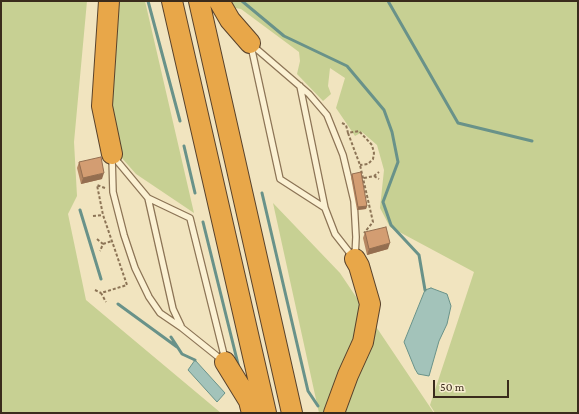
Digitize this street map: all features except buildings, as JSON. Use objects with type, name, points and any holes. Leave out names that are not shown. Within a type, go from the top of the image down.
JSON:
[{"type":"highway","points":[[109,1],[102,106],[112,154]]},
{"type":"highway","points":[[172,1],[266,413]]},
{"type":"highway","points":[[199,1],[292,413]]},
{"type":"highway","points":[[218,1],[230,20],[250,43]]},
{"type":"highway","points":[[334,413],[348,375],[363,342],[370,304],[359,266],[355,259]]},
{"type":"highway","points":[[225,362],[249,402],[252,413]]},
{"type":"lane","points":[[250,43],[300,86],[327,115],[343,155],[354,201],[356,239],[355,259]]},
{"type":"lane","points":[[250,43],[280,179],[325,208]]},
{"type":"lane","points":[[300,86],[325,208],[335,234],[355,259]]},
{"type":"lane","points":[[112,154],[113,192],[124,235],[135,268],[149,298],[160,313],[182,328],[225,362]]},
{"type":"lane","points":[[112,154],[148,198],[190,218],[225,362]]},
{"type":"lane","points":[[148,198],[173,309],[182,328]]},
{"type":"path","points":[[342,123],[346,125],[360,165],[373,222],[360,240],[356,239]]},
{"type":"path","points":[[348,133],[359,131],[372,145],[374,153],[373,159],[368,164],[360,165]]},
{"type":"path","points":[[364,178],[374,176],[379,172]]},
{"type":"path","points":[[374,176],[379,179]]},
{"type":"path","points":[[101,293],[127,285],[103,215],[97,185],[113,192]]},
{"type":"path","points":[[93,216],[103,215]]},
{"type":"path","points":[[97,239],[103,244]]},
{"type":"path","points":[[100,251],[103,244],[112,241]]},
{"type":"path","points":[[95,290],[101,293],[106,302]]},
{"type":"green space","points":[[1,1],[87,1],[74,142],[77,196],[68,214],[86,300],[221,413],[1,413]]},
{"type":"green space","points":[[113,1],[145,1],[194,213],[136,174],[121,157],[111,131]]},
{"type":"green space","points":[[227,1],[578,1],[578,413],[435,413],[430,405],[474,272],[390,227],[380,208],[384,170],[377,145],[362,132],[355,136],[336,108],[345,78],[330,68],[328,86],[331,94],[323,101],[297,74],[300,61],[299,52],[241,9],[230,7]]},
{"type":"green space","points":[[273,203],[340,273],[434,413],[319,413]]},
{"type":"water","points":[[431,288],[447,294],[451,306],[447,324],[439,341],[429,376],[418,374],[404,342],[425,290]]},
{"type":"water","points":[[195,360],[225,393],[217,402],[188,370]]},
{"type":"waterway","points":[[148,1],[180,121]]},
{"type":"waterway","points":[[242,1],[284,36],[347,66],[384,110],[392,132],[398,162],[383,202],[391,225],[419,255],[425,290]]},
{"type":"waterway","points":[[388,1],[458,123],[532,141]]},
{"type":"waterway","points":[[184,146],[195,193]]},
{"type":"waterway","points":[[262,193],[308,391],[318,406]]},
{"type":"waterway","points":[[80,210],[101,279]]},
{"type":"waterway","points":[[203,222],[239,368]]},
{"type":"waterway","points":[[118,304],[177,347]]},
{"type":"waterway","points":[[171,337],[182,354],[195,360]]}]
